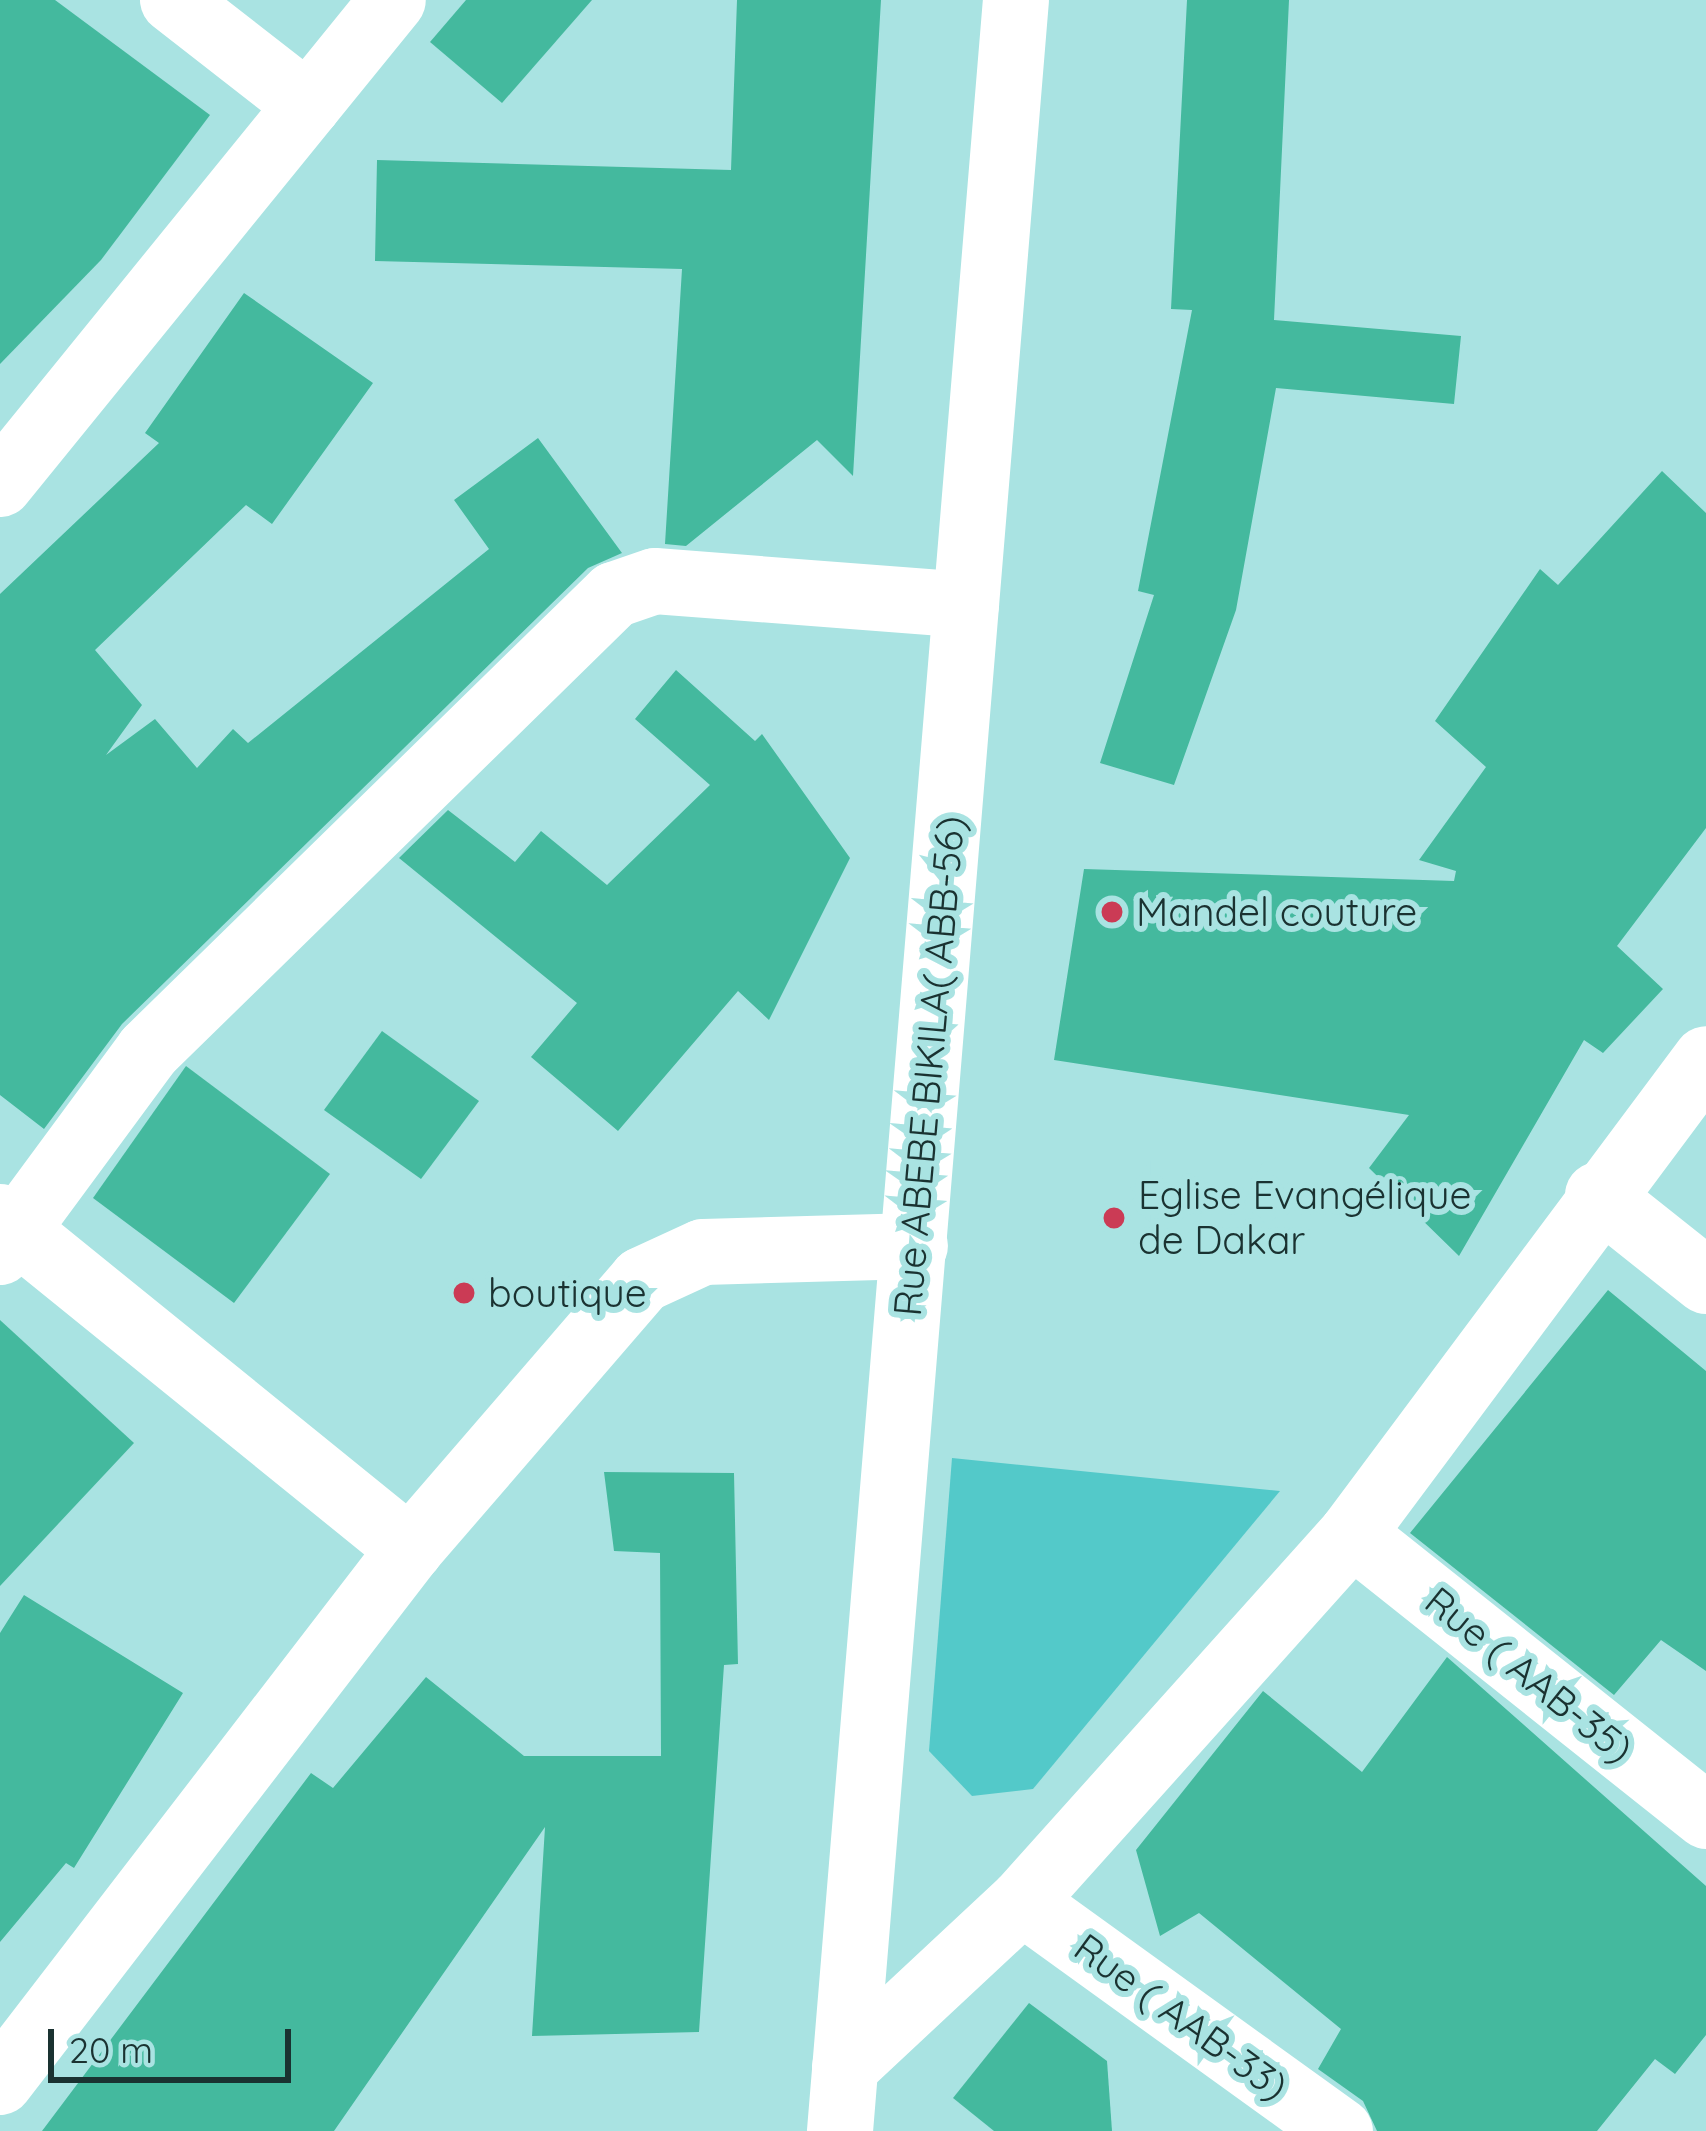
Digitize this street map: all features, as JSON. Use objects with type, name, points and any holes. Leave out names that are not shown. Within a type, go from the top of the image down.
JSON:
[{"type":"street","points":[[173,0],[308,105]]},
{"type":"street","points":[[0,484],[393,0]]},
{"type":"street","name":"Rue ABEBE BIKILA( ABB-56)","points":[[840,2131],[1016,0]]},
{"type":"street","points":[[410,1549],[6,1233],[148,1051],[614,595],[655,580],[966,605]]},
{"type":"street","points":[[845,2067],[1022,1902],[1352,1534],[1598,1195],[1706,1059]]},
{"type":"street","points":[[1598,1195],[1706,1281]]},
{"type":"street","points":[[0,2082],[410,1549],[669,1262],[915,1246]]},
{"type":"street","name":"Rue ( AAB-35)","points":[[1352,1534],[1706,1816]]},
{"type":"street","name":"Rue ( AAB-33)","points":[[1022,1902],[1340,2131]]},
{"type":"shaded area","points":[[952,1458],[1280,1491],[1033,1789],[972,1796],[929,1751]]},
{"type":"building","points":[[0,0],[55,0],[210,115],[101,260],[0,364]]},
{"type":"building","points":[[466,0],[592,0],[502,103],[430,42]]},
{"type":"building","points":[[737,0],[881,0],[853,476],[817,440],[686,546],[665,544],[682,269],[375,261],[377,160],[731,170]]},
{"type":"building","points":[[1187,0],[1289,0],[1274,320],[1461,336],[1454,404],[1276,388],[1236,610],[1174,785],[1100,763],[1154,595],[1138,591],[1192,310],[1171,309]]},
{"type":"building","points":[[244,293],[373,383],[272,524],[246,505],[95,650],[142,705],[106,755],[155,719],[197,768],[233,729],[248,743],[489,549],[454,500],[538,438],[622,553],[588,568],[122,1024],[44,1129],[0,1095],[0,594],[159,443],[145,433]]},
{"type":"building","points":[[1662,471],[1706,513],[1706,828],[1617,946],[1663,989],[1603,1053],[1584,1040],[1459,1256],[1369,1168],[1409,1115],[1054,1060],[1084,869],[1454,881],[1456,871],[1419,860],[1486,767],[1435,721],[1540,569],[1558,585]]},
{"type":"building","points":[[676,670],[755,741],[762,734],[850,858],[769,1020],[738,991],[618,1131],[531,1057],[577,1003],[399,858],[448,810],[515,862],[541,831],[607,885],[710,785],[635,719]]},
{"type":"building","points":[[382,1031],[479,1101],[421,1179],[324,1110]]},
{"type":"building","points":[[186,1066],[330,1174],[234,1303],[93,1198]]},
{"type":"building","points":[[1608,1290],[1706,1371],[1706,1671],[1661,1640],[1614,1695],[1410,1533]]},
{"type":"building","points":[[0,1320],[134,1443],[0,1586]]},
{"type":"building","points":[[604,1472],[734,1473],[738,1664],[724,1665],[699,2032],[532,2036],[545,1827],[334,2131],[42,2131],[311,1773],[333,1788],[426,1677],[524,1756],[661,1756],[660,1553],[614,1551]]},
{"type":"building","points":[[24,1595],[183,1693],[74,1868],[66,1863],[0,1942],[0,1633]]},
{"type":"building","points":[[1447,1657],[1706,1886],[1706,2035],[1675,2074],[1655,2059],[1597,2131],[1377,2131],[1363,2101],[1318,2069],[1341,2029],[1199,1913],[1160,1936],[1136,1850],[1263,1691],[1362,1772]]},
{"type":"building","points":[[1029,2003],[1107,2061],[1112,2131],[994,2131],[953,2098]]},
{"type":"place","name":"Mandel couture","points":[[1112,912]]},
{"type":"place","name":"Eglise Evangélique de Dakar","points":[[1114,1218]]},
{"type":"place","name":"boutique","points":[[464,1293]]}]
